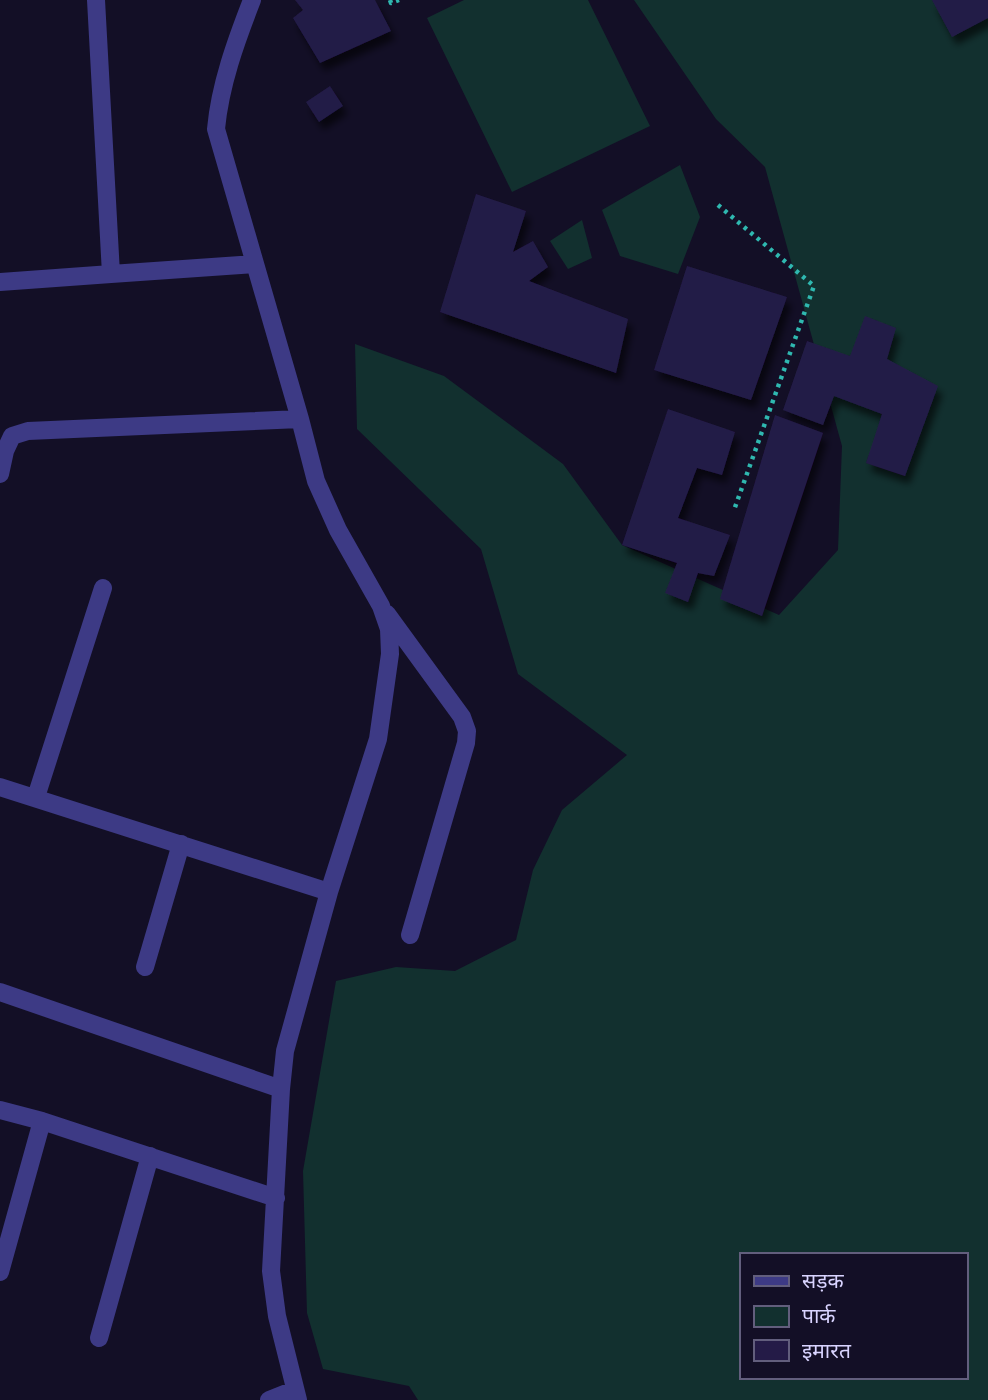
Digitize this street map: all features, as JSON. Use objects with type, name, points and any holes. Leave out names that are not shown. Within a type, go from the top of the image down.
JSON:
[{"type":"street","points":[[96,0],[111,274]]},
{"type":"street","points":[[252,0],[217,110],[216,129],[316,481],[325,504],[381,606],[462,718],[467,731],[466,743],[410,935]]},
{"type":"street","points":[[0,282],[255,264]]},
{"type":"street","points":[[0,474],[6,436],[28,431],[300,419]]},
{"type":"street","points":[[36,797],[103,588]]},
{"type":"street","points":[[269,1400],[296,1395],[272,1290],[271,1271],[285,1051],[329,892],[378,739],[390,654],[389,629],[381,606]]},
{"type":"street","points":[[0,786],[329,892]]},
{"type":"street","points":[[145,967],[181,844]]},
{"type":"street","points":[[0,992],[281,1089]]},
{"type":"street","points":[[0,1110],[276,1198]]},
{"type":"street","points":[[0,1272],[41,1121]]},
{"type":"street","points":[[99,1338],[150,1156]]},
{"type":"path","points":[[390,0],[391,3],[398,0]]},
{"type":"path","points":[[718,205],[814,286],[734,510]]},
{"type":"green space","points":[[464,0],[588,0],[650,126],[512,192],[427,18]]},
{"type":"green space","points":[[634,0],[988,0],[988,1400],[418,1400],[409,1386],[323,1369],[307,1313],[303,1171],[336,981],[396,967],[455,971],[516,940],[533,870],[562,810],[627,755],[518,674],[481,549],[357,429],[355,344],[444,376],[563,464],[622,545],[779,615],[838,550],[842,446],[765,167],[716,119]]},
{"type":"green space","points":[[680,165],[700,217],[678,274],[620,256],[602,210]]},
{"type":"green space","points":[[582,220],[592,258],[568,269],[550,241]]},
{"type":"building","points":[[295,0],[375,0],[391,31],[320,63],[293,18],[303,10]]},
{"type":"building","points":[[932,0],[988,0],[988,18],[952,37]]},
{"type":"building","points":[[330,86],[343,106],[319,122],[306,102]]},
{"type":"building","points":[[476,194],[526,211],[513,252],[533,241],[548,267],[529,281],[628,319],[616,373],[440,312]]},
{"type":"building","points":[[687,266],[787,297],[751,400],[654,370]]},
{"type":"building","points":[[865,316],[896,328],[887,359],[938,386],[905,476],[866,463],[882,414],[834,396],[823,425],[783,410],[807,341],[850,356]]},
{"type":"building","points":[[668,409],[735,432],[722,475],[697,468],[678,518],[730,535],[714,576],[698,573],[688,602],[665,593],[677,563],[622,545]]},
{"type":"building","points":[[775,415],[823,433],[762,616],[720,599]]}]
